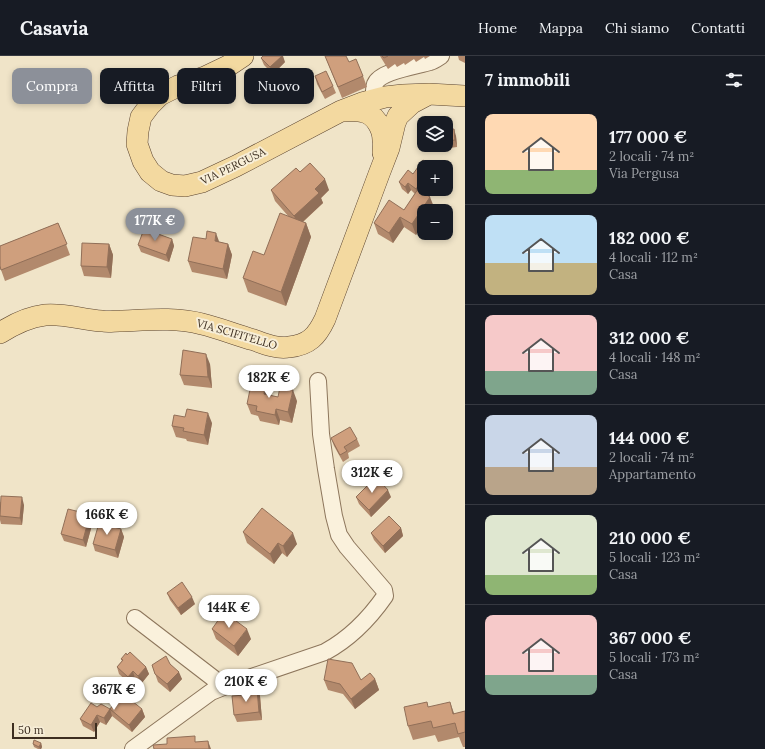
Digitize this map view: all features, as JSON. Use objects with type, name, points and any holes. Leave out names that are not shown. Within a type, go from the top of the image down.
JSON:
[{"type":"main road","name":"VIA PERGUSA","points":[[243,56],[228,66],[205,77],[178,86],[160,95],[141,117],[137,144],[143,161],[150,172],[161,181],[172,185],[185,186],[202,182],[341,111],[362,103],[403,95],[429,94],[465,96]]},
{"type":"main road","points":[[388,127],[412,103],[429,94]]},
{"type":"main road","points":[[380,99],[390,104],[394,114],[388,127]]},
{"type":"main road","points":[[341,111],[365,112],[373,117],[380,126],[388,127]]},
{"type":"main road","name":"VIA SCIFITELLO","points":[[0,333],[25,320],[46,315],[102,321],[190,321],[204,324],[274,347],[289,347],[304,344],[320,331],[325,319],[389,148],[388,127]]},
{"type":"street","points":[[380,99],[373,92],[374,85],[377,80],[406,67],[432,62],[441,56]]},
{"type":"street","points":[[133,749],[211,692],[325,652],[337,645],[354,632],[370,615],[384,596],[384,590],[339,535],[334,516],[321,434],[318,381]]},
{"type":"street","points":[[135,618],[213,678],[220,688]]},
{"type":"building","points":[[263,56],[282,56],[270,67],[261,58]]},
{"type":"building","points":[[325,56],[346,56],[349,62],[356,59],[363,76],[338,87]]},
{"type":"building","points":[[326,71],[333,86],[322,92],[315,76]]},
{"type":"building","points":[[453,129],[455,140],[453,140]]},
{"type":"building","points":[[310,163],[325,179],[315,189],[319,193],[294,216],[271,190],[296,168],[300,172]]},
{"type":"building","points":[[417,168],[416,189],[408,183],[405,187],[399,182],[408,170],[413,174]]},
{"type":"building","points":[[417,190],[417,196],[430,197],[425,204],[417,204],[417,216],[412,224],[400,217],[389,233],[374,223],[389,200],[404,210]]},
{"type":"building","points":[[280,213],[306,223],[281,292],[243,278],[253,251],[264,255]]},
{"type":"building","points":[[58,223],[67,244],[1,270],[0,246]]},
{"type":"building","points":[[144,229],[172,239],[166,255],[138,245]]},
{"type":"building","points":[[207,231],[216,233],[215,241],[228,244],[223,269],[188,261],[193,237],[206,239]]},
{"type":"building","points":[[82,243],[109,244],[107,267],[81,266]]},
{"type":"building","points":[[183,350],[206,354],[208,377],[180,375]]},
{"type":"building","points":[[252,380],[266,383],[264,394],[278,397],[280,387],[293,390],[288,412],[276,409],[275,415],[256,411],[257,406],[247,404]]},
{"type":"building","points":[[187,409],[208,413],[204,435],[183,431],[184,428],[172,426],[174,415],[185,417]]},
{"type":"building","points":[[350,427],[357,439],[344,447],[347,451],[340,455],[331,438]]},
{"type":"building","points":[[376,477],[388,490],[369,510],[356,497]]},
{"type":"building","points":[[1,496],[22,497],[20,518],[0,516]]},
{"type":"building","points":[[262,508],[293,533],[283,546],[278,543],[270,554],[243,532]]},
{"type":"building","points":[[68,509],[80,512],[80,515],[89,518],[83,540],[61,534]]},
{"type":"building","points":[[389,516],[401,528],[383,546],[371,533]]},
{"type":"building","points":[[99,523],[121,529],[115,550],[93,544]]},
{"type":"building","points":[[182,582],[192,597],[178,608],[167,593]]},
{"type":"building","points":[[224,612],[247,629],[234,646],[212,629]]},
{"type":"building","points":[[130,652],[146,667],[138,676],[133,671],[128,677],[117,667],[123,660],[121,659],[126,653],[127,655]]},
{"type":"building","points":[[166,656],[170,664],[179,672],[167,684],[155,674],[152,665]]},
{"type":"building","points":[[328,659],[352,663],[361,680],[370,673],[375,679],[351,699],[340,684],[324,680]]},
{"type":"building","points":[[257,689],[259,712],[234,715],[232,696],[245,695],[244,690]]},
{"type":"building","points":[[122,693],[142,709],[129,725],[110,709]]},
{"type":"building","points":[[427,702],[428,707],[450,702],[453,714],[465,711],[465,732],[458,734],[455,723],[433,728],[431,721],[408,726],[404,707]]},
{"type":"building","points":[[91,703],[97,707],[101,704],[110,709],[104,718],[97,715],[91,725],[80,719]]},
{"type":"building","points":[[195,736],[195,742],[208,741],[209,749],[154,749],[153,745],[167,744],[167,738]]},
{"type":"building","points":[[34,740],[41,743],[39,747],[33,744]]}]
